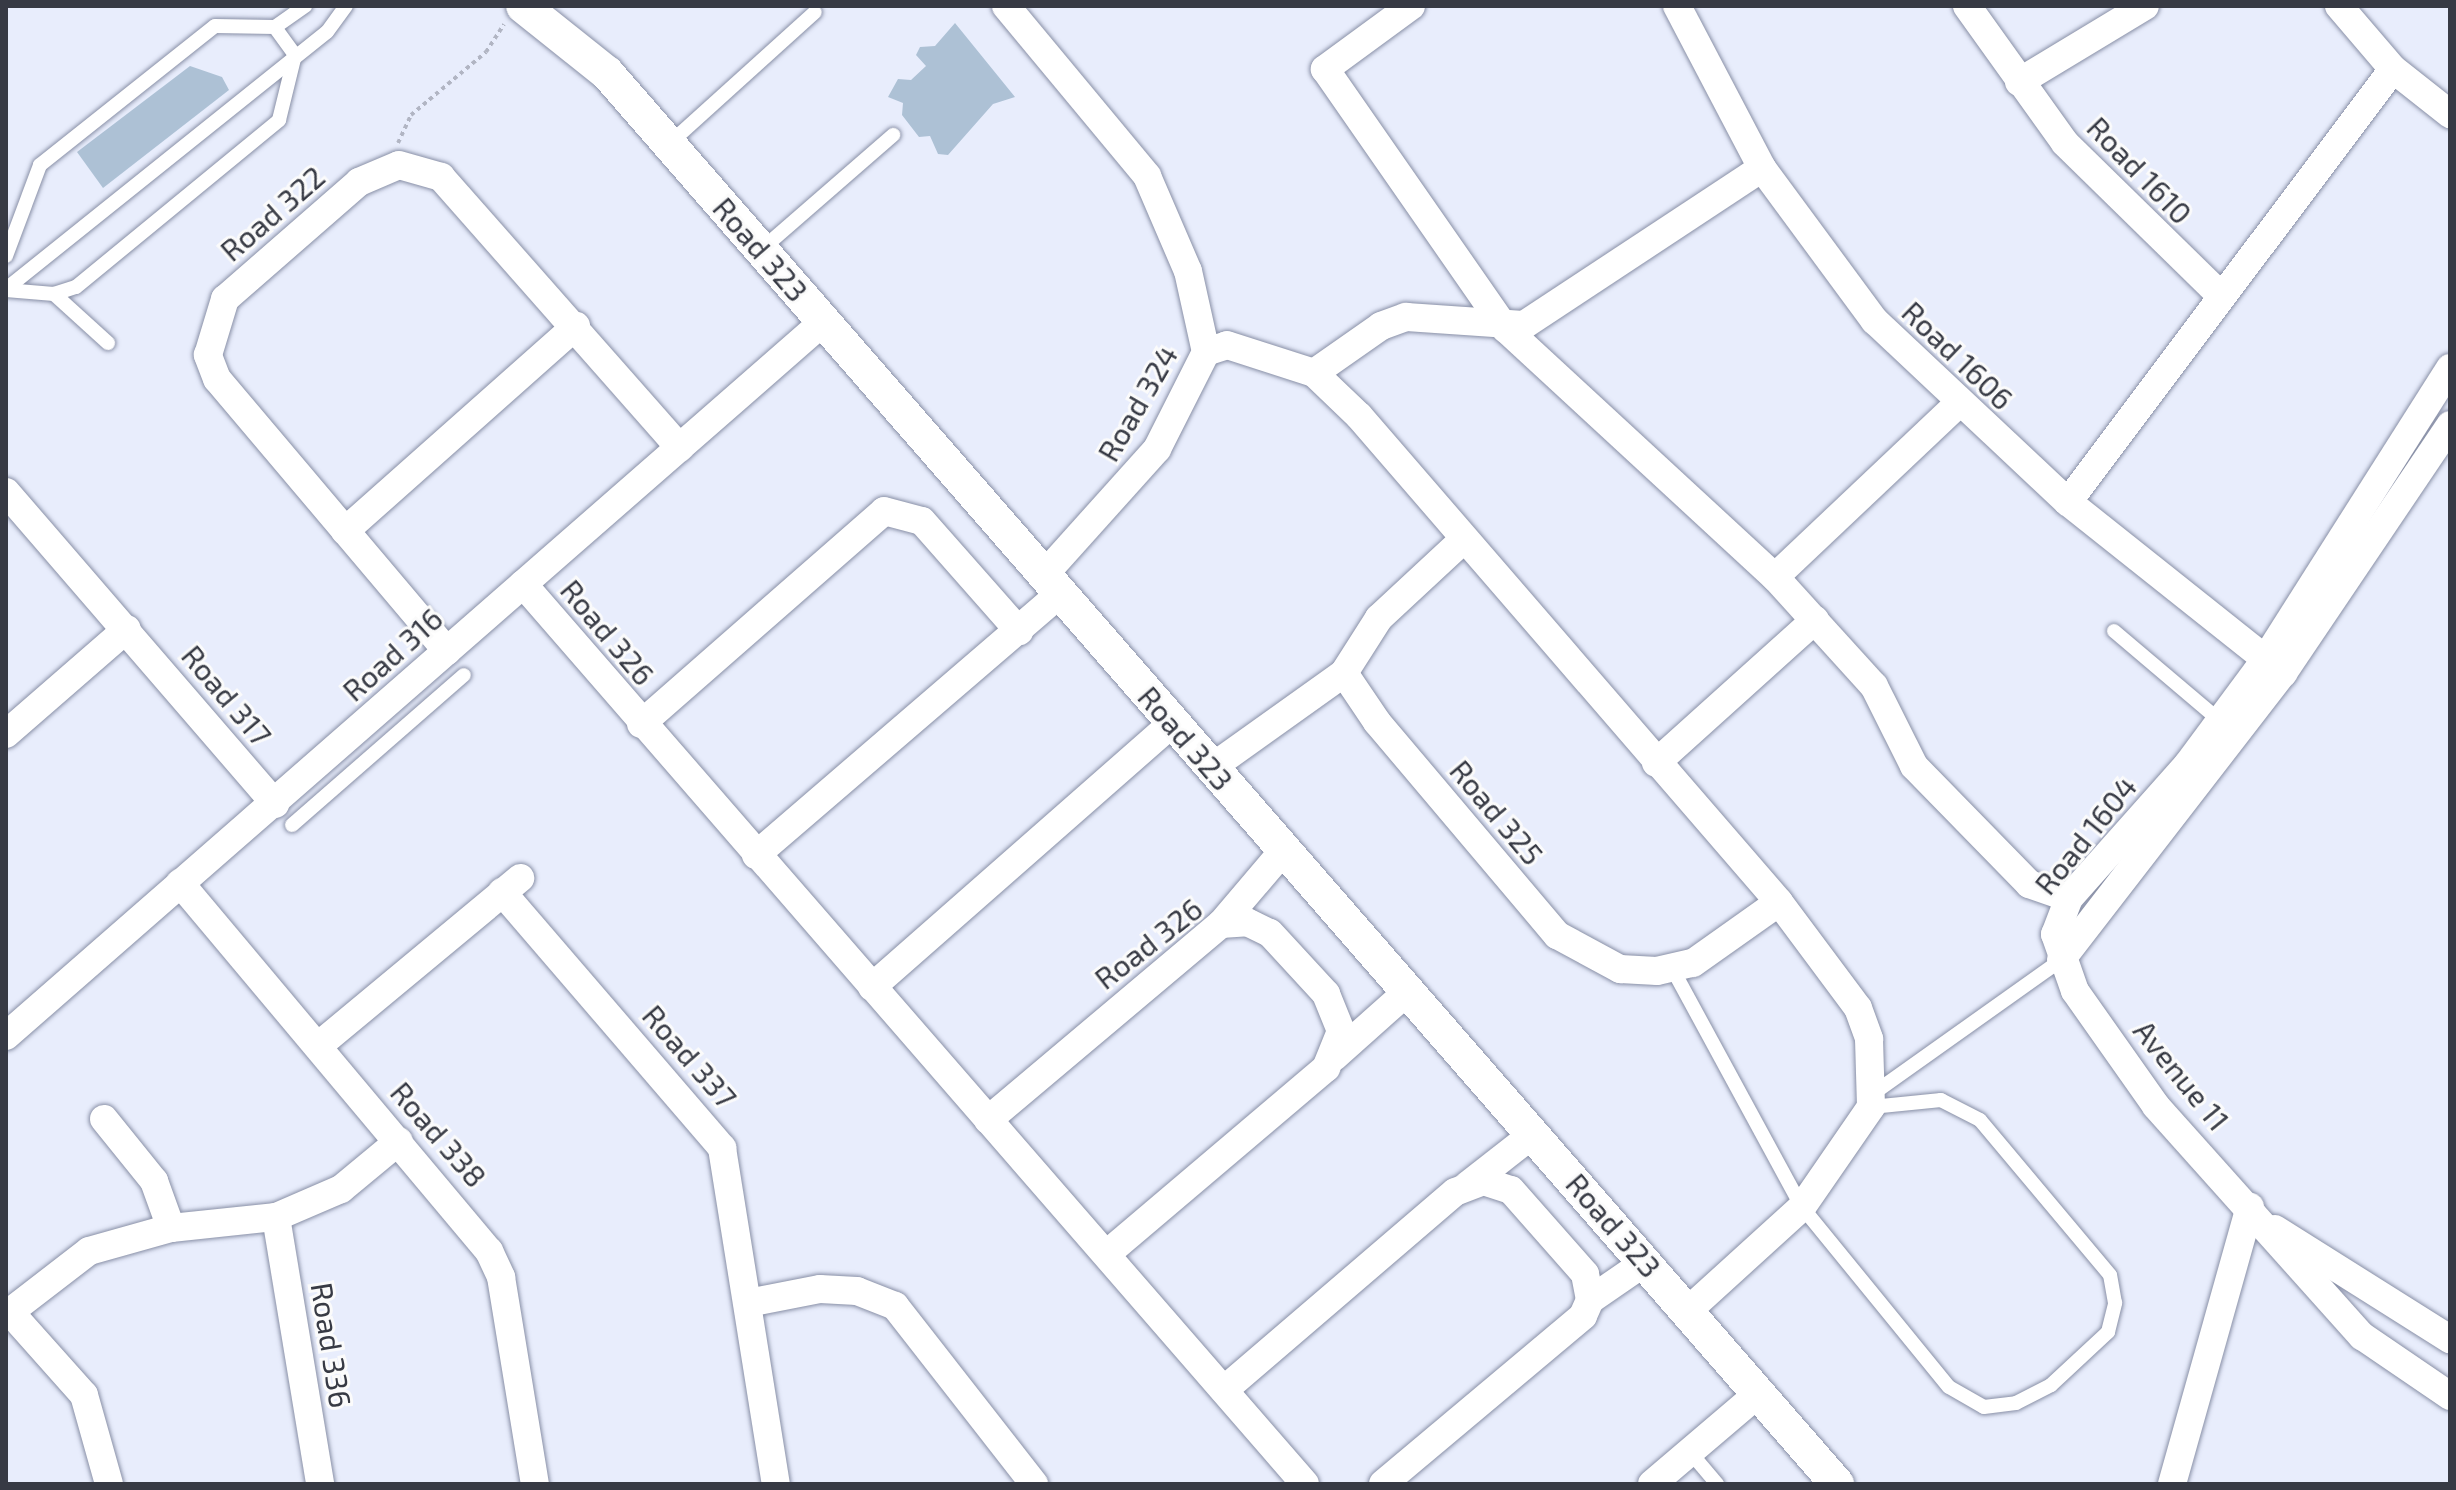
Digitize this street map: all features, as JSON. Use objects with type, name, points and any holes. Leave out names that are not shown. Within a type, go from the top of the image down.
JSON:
[{"type":"street","name":"Road 324","points":[[756,855],[1019,631],[1157,449],[1206,352],[1188,271],[1147,176],[1006,6]]},
{"type":"street","points":[[1411,6],[1325,69],[1506,329],[1775,577],[1874,686],[1914,766],[2029,884],[2069,898]]},
{"type":"street","name":"Road 1606","points":[[1677,6],[1762,168],[1834,274],[1957,405],[2068,502],[2274,666]]},
{"type":"street","name":"Road 1610","points":[[1967,6],[2019,82],[2112,196],[2221,296]]},
{"type":"street","points":[[2019,82],[2145,6]]},
{"type":"street","points":[[2339,6],[2393,69],[2450,114]]},
{"type":"street","name":"Road 323","points":[[516,10],[584,51],[670,144],[1211,768],[1689,1310],[1837,1484]]},
{"type":"street","points":[[2068,502],[2393,69]]},
{"type":"street","points":[[399,165],[428,170],[453,186],[680,448]]},
{"type":"street","name":"Road 322","points":[[399,165],[359,182],[225,299],[211,325],[208,355],[217,379],[447,651]]},
{"type":"street","points":[[1314,373],[1381,326],[1406,317],[1454,316],[1506,329],[1538,318],[1762,168]]},
{"type":"street","name":"Road 316","points":[[6,1036],[180,883],[284,814],[447,651],[823,322]]},
{"type":"street","points":[[345,531],[576,326]]},
{"type":"street","points":[[1206,352],[1227,345],[1314,373],[1779,902],[1858,1008],[1873,1100],[1802,1207],[1689,1310]]},
{"type":"street","name":"Road 1604","points":[[2061,960],[2055,934],[2069,898],[2220,721],[2274,666],[2450,368]]},
{"type":"street","points":[[1775,577],[1957,405]]},
{"type":"street","name":"Road 1604","points":[[2061,960],[2450,425]]},
{"type":"street","name":"Road 317","points":[[6,492],[284,814]]},
{"type":"street","name":"Road 326","points":[[641,724],[884,511],[922,521],[1019,631]]},
{"type":"street","points":[[1211,768],[1344,673],[1379,618],[1463,540]]},
{"type":"street","name":"Road 326","points":[[523,584],[641,724],[1305,1484]]},
{"type":"street","points":[[1656,763],[1815,620]]},
{"type":"street","points":[[6,734],[127,629]]},
{"type":"street","name":"Road 325","points":[[1344,673],[1377,722],[1557,935],[1620,969],[1672,968],[1725,944],[1779,902]]},
{"type":"street","points":[[872,987],[1172,723]]},
{"type":"street","points":[[1221,924],[1284,850]]},
{"type":"street","name":"Road 338","points":[[180,883],[473,1225],[501,1277],[535,1484]]},
{"type":"street","name":"Road 337","points":[[318,1046],[511,885],[714,1133],[748,1303],[776,1484]]},
{"type":"street","name":"Road 326","points":[[988,1120],[1221,924],[1247,922],[1270,933],[1326,994],[1341,1031],[1334,1057]]},
{"type":"street","name":"Avenue 11","points":[[2061,960],[2156,1106],[2257,1215],[2362,1336],[2450,1396]]},
{"type":"street","points":[[1107,1254],[1408,991]]},
{"type":"street","points":[[104,1119],[154,1181],[171,1228]]},
{"type":"street","points":[[1224,1390],[1533,1134]]},
{"type":"street","points":[[109,1484],[84,1395],[8,1314],[89,1251],[171,1228],[276,1217],[341,1189],[399,1141]]},
{"type":"street","points":[[1468,1185],[1511,1190],[1577,1261],[1590,1300]]},
{"type":"street","points":[[2172,1484],[2257,1215]]},
{"type":"street","name":"Avenue 11","points":[[2257,1215],[2450,1339]]},
{"type":"street","name":"Road 336","points":[[276,1217],[320,1484]]},
{"type":"street","points":[[1383,1484],[1583,1316],[1590,1300],[1645,1262]]},
{"type":"street","points":[[748,1303],[820,1289],[857,1291],[895,1306],[1034,1484]]},
{"type":"street","points":[[1652,1484],[1759,1393]]},
{"type":"lane","points":[[6,256],[40,165],[215,26],[275,27],[305,6]]},
{"type":"lane","points":[[6,290],[295,55],[346,6]]},
{"type":"lane","points":[[670,144],[815,12]]},
{"type":"lane","points":[[6,290],[54,294],[76,287],[279,120],[295,55],[275,27]]},
{"type":"lane","points":[[762,249],[893,135]]},
{"type":"lane","points":[[54,294],[108,343]]},
{"type":"lane","points":[[2114,631],[2220,721]]},
{"type":"lane","points":[[284,814],[464,675]]},
{"type":"lane","points":[[1873,1100],[2061,960]]},
{"type":"lane","points":[[1672,968],[1802,1207],[1949,1387],[1984,1407],[2016,1403],[2051,1385],[2108,1332],[2115,1303],[2110,1275],[1980,1120],[1941,1100],[1873,1100]]},
{"type":"lane","points":[[1690,1452],[1717,1484]]},
{"type":"path","points":[[399,165],[404,123],[486,52],[516,10]]},
{"type":"building","points":[[955,23],[1015,97],[993,104],[948,155],[938,154],[930,136],[919,137],[902,115],[903,103],[888,97],[898,79],[911,80],[926,66],[916,55],[920,47],[935,46]]},
{"type":"building","points":[[190,66],[222,77],[229,90],[103,188],[77,152]]}]
